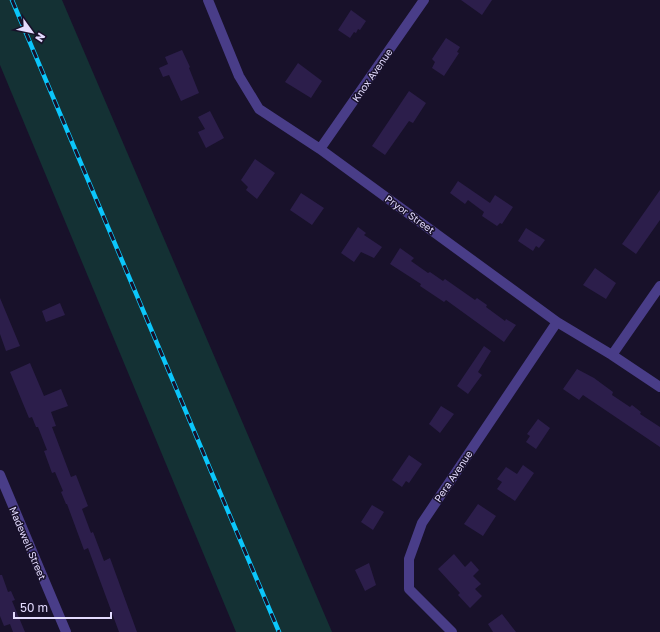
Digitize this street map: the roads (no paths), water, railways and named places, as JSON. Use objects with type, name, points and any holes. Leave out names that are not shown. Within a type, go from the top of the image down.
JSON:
[{"type":"street","name":"Pryor Street","points":[[208,0],[239,76],[259,109],[320,149],[557,322],[612,355],[660,387]]},
{"type":"street","name":"Knox Avenue","points":[[320,149],[424,0]]},
{"type":"street","points":[[612,355],[660,286]]},
{"type":"street","name":"Pera Avenue","points":[[452,632],[409,589],[409,559],[422,523],[557,322]]},
{"type":"street","name":"Madewell Street","points":[[0,475],[66,632]]},
{"type":"railway","points":[[12,0],[279,632]]}]
